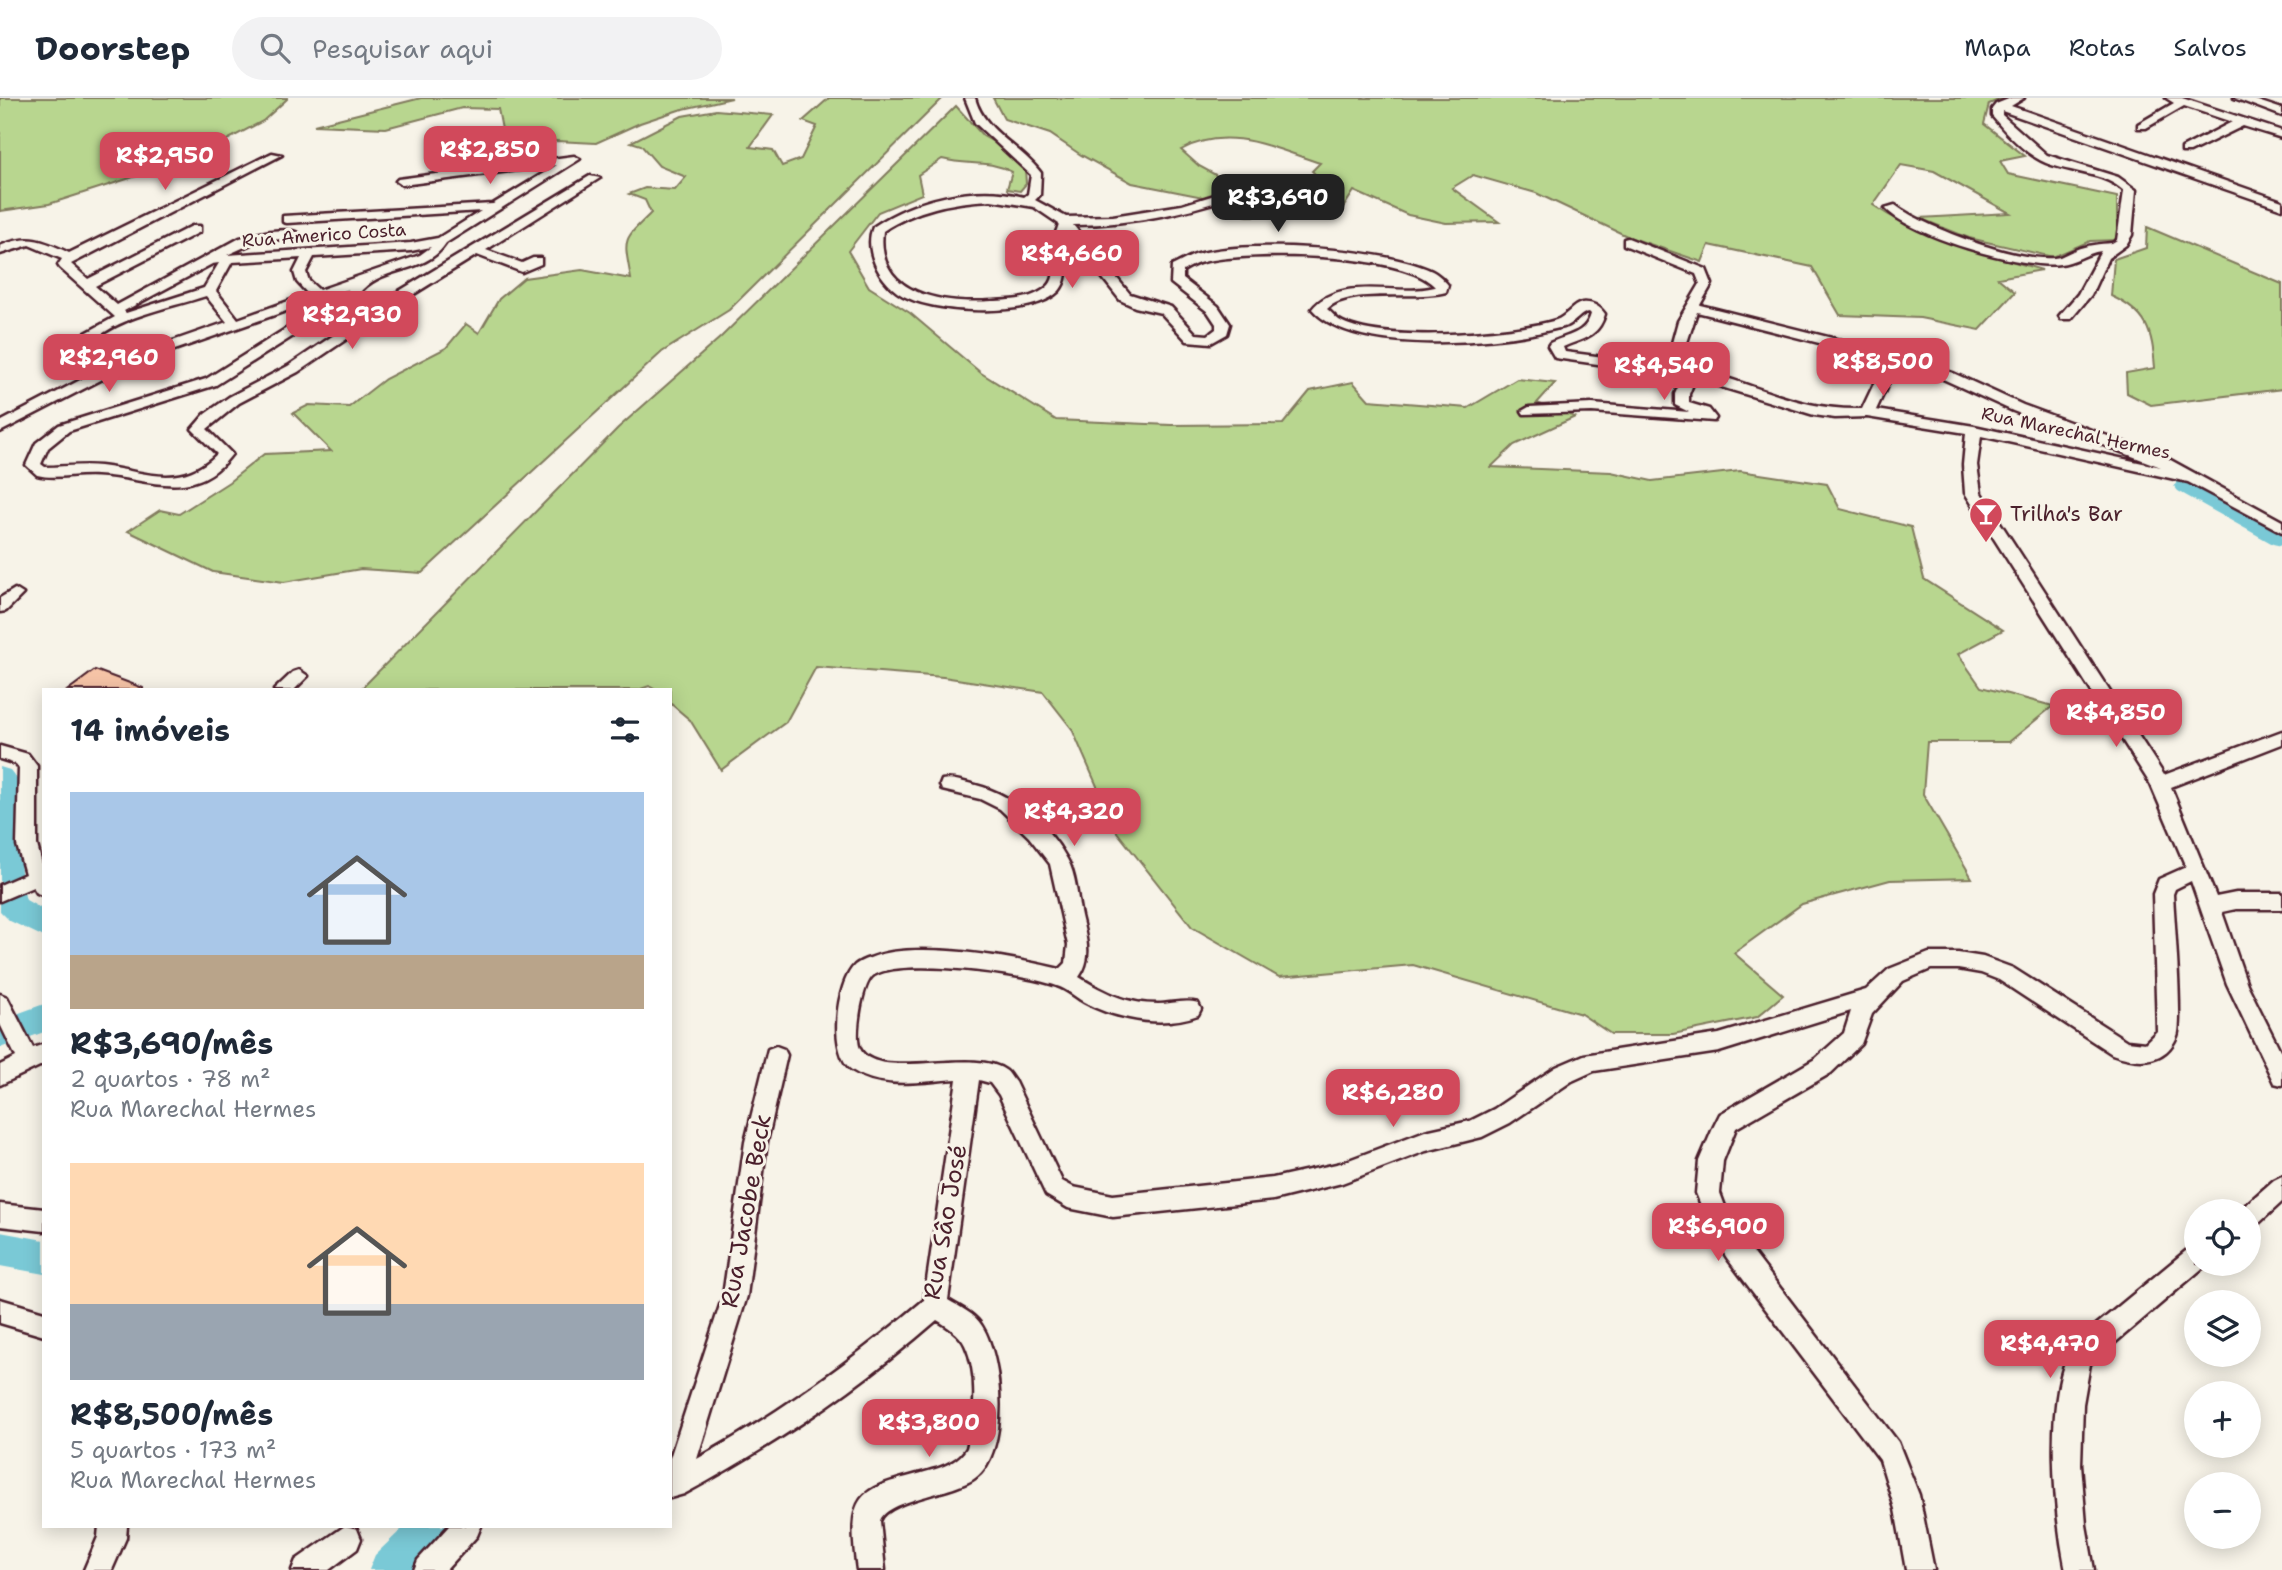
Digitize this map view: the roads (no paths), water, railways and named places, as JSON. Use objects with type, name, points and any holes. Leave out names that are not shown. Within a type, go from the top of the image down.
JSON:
[{"type":"street","points":[[970,98],[976,118],[1031,166],[1038,183],[1034,195],[1027,201]]},
{"type":"street","points":[[2019,98],[2000,106],[1997,116],[2043,158],[2127,185],[2130,195],[2126,235],[2098,264],[2084,295],[2066,316]]},
{"type":"street","points":[[2171,98],[2282,135]]},
{"type":"street","points":[[2239,98],[2282,113]]},
{"type":"street","points":[[2142,126],[2183,102]]},
{"type":"street","points":[[2000,106],[2282,205]]},
{"type":"street","points":[[2186,150],[2241,122]]},
{"type":"street","points":[[120,315],[89,284],[64,265],[69,258],[276,155]]},
{"type":"street","points":[[0,428],[121,364],[409,264],[434,252],[441,241],[574,159],[402,181]]},
{"type":"street","points":[[362,280],[353,292],[211,382],[64,429],[48,438],[41,446],[33,466],[42,472],[97,470],[150,479],[183,481],[196,477],[219,463],[225,454],[199,429],[210,417],[234,400],[293,369],[401,296],[594,178]]},
{"type":"street","points":[[1064,223],[1058,244],[1060,272],[1055,288],[1032,300],[1002,305],[938,302],[913,296],[903,290],[883,268],[875,251],[877,230],[898,215],[915,208],[953,200],[1027,201],[1051,211],[1064,223],[1114,222],[1209,203],[1255,186]]},
{"type":"street","points":[[514,196],[553,202]]},
{"type":"street","points":[[287,219],[494,207]]},
{"type":"street","points":[[1891,208],[1905,218],[1956,240],[2030,260],[2061,260],[2086,250],[2115,247]]},
{"type":"street","name":"Rua Marechal Hermes","points":[[1064,223],[1116,289],[1140,304],[1166,310],[1192,338],[1211,339],[1222,331],[1223,324],[1213,309],[1176,280],[1177,268],[1181,263],[1200,255],[1227,251],[1304,251],[1416,269],[1441,280],[1441,289],[1430,292],[1341,295],[1331,298],[1319,309],[1329,321],[1382,336],[1446,338],[1560,324],[1578,310],[1587,307],[1597,312],[1594,329],[1584,336],[1555,346],[1560,355],[1672,369],[1788,405],[1835,414],[1867,413],[1974,430],[2192,478]]},
{"type":"street","points":[[89,284],[196,229]]},
{"type":"street","points":[[121,364],[82,351],[79,346],[120,315],[209,260],[251,238],[294,234]]},
{"type":"street","points":[[0,250],[31,239],[69,258]]},
{"type":"street","name":"Rua Americo Costa","points":[[209,260],[411,247],[441,241]]},
{"type":"street","points":[[1629,242],[1704,275],[1706,284],[1685,321],[1672,369]]},
{"type":"street","points":[[409,264],[411,247]]},
{"type":"street","points":[[478,251],[522,268],[537,261]]},
{"type":"street","points":[[309,254],[300,272],[303,282],[317,296]]},
{"type":"street","points":[[120,315],[209,291],[228,259]]},
{"type":"street","points":[[209,291],[236,325]]},
{"type":"street","points":[[1691,307],[1918,365],[2018,408],[2160,460],[2282,527]]},
{"type":"street","points":[[1867,413],[1888,369]]},
{"type":"street","points":[[1529,411],[1592,408],[1709,418],[1704,412],[1682,405],[1682,394],[1691,373]]},
{"type":"street","points":[[1974,430],[1970,465],[1973,492],[2160,784],[2197,870],[2242,996],[2282,1076]]},
{"type":"street","points":[[0,607],[15,594]]},
{"type":"street","points":[[284,688],[299,676]]},
{"type":"street","points":[[2160,784],[2282,737]]},
{"type":"street","points":[[0,752],[22,760],[28,766],[35,839],[24,886]]},
{"type":"street","points":[[948,785],[985,793],[1007,804],[1036,832],[1059,862],[1078,945],[1076,965],[1065,979]]},
{"type":"street","points":[[1920,1570],[1905,1486],[1889,1451],[1723,1231],[1708,1193],[1708,1176],[1715,1147],[1728,1121],[1823,1066],[1853,1038],[1862,1011],[1873,996],[1896,975],[1929,961],[1958,961],[1983,965],[2006,974],[2120,1048],[2147,1052],[2164,1042],[2168,1033],[2163,894],[2166,884],[2197,870]]},
{"type":"street","points":[[2210,906],[2236,901],[2282,901]]},
{"type":"street","points":[[1190,1009],[1172,1013],[1148,1013],[1120,1008],[1097,999],[1065,979],[1008,968],[919,958],[892,959],[874,964],[864,971],[856,985],[846,1027],[851,1052],[858,1063],[870,1069],[990,1073],[1004,1084],[1054,1188],[1068,1197],[1113,1206],[1273,1189],[1342,1173],[1425,1141],[1474,1130],[1503,1116],[1564,1074],[1592,1062],[1719,1043],[1873,996]]},
{"type":"street","points":[[0,1076],[36,1057],[18,1039],[2,1006]]},
{"type":"street","name":"Rua Jacobe Beck","points":[[673,1485],[735,1296],[756,1142],[776,1055]]},
{"type":"street","name":"Rua Sâo José","points":[[673,1485],[785,1422],[900,1338],[935,1306],[969,1071]]},
{"type":"street","points":[[2261,1206],[2282,1188]]},
{"type":"street","points":[[0,1215],[42,1220]]},
{"type":"street","points":[[2080,1570],[2070,1518],[2069,1423],[2075,1366],[2082,1353],[2184,1268]]},
{"type":"street","points":[[871,1570],[867,1522],[870,1507],[881,1499],[950,1477],[973,1463],[981,1446],[986,1404],[985,1365],[980,1346],[963,1322],[935,1306]]},
{"type":"street","points":[[0,1311],[42,1323]]},
{"type":"street","points":[[98,1570],[112,1538],[113,1528]]},
{"type":"street","points":[[428,1570],[465,1528]]},
{"type":"street","points":[[306,1570],[347,1539]]},
{"type":"waterway","points":[[2186,486],[2282,539]]},
{"type":"waterway","points":[[0,777],[11,789],[6,851],[10,898],[14,908],[42,924]]},
{"type":"waterway","points":[[0,1034],[42,1019]]},
{"type":"waterway","points":[[0,1249],[42,1257]]},
{"type":"waterway","points":[[390,1570],[433,1528]]},
{"type":"place","name":"Trilha's Bar","points":[[1986,544]]}]
